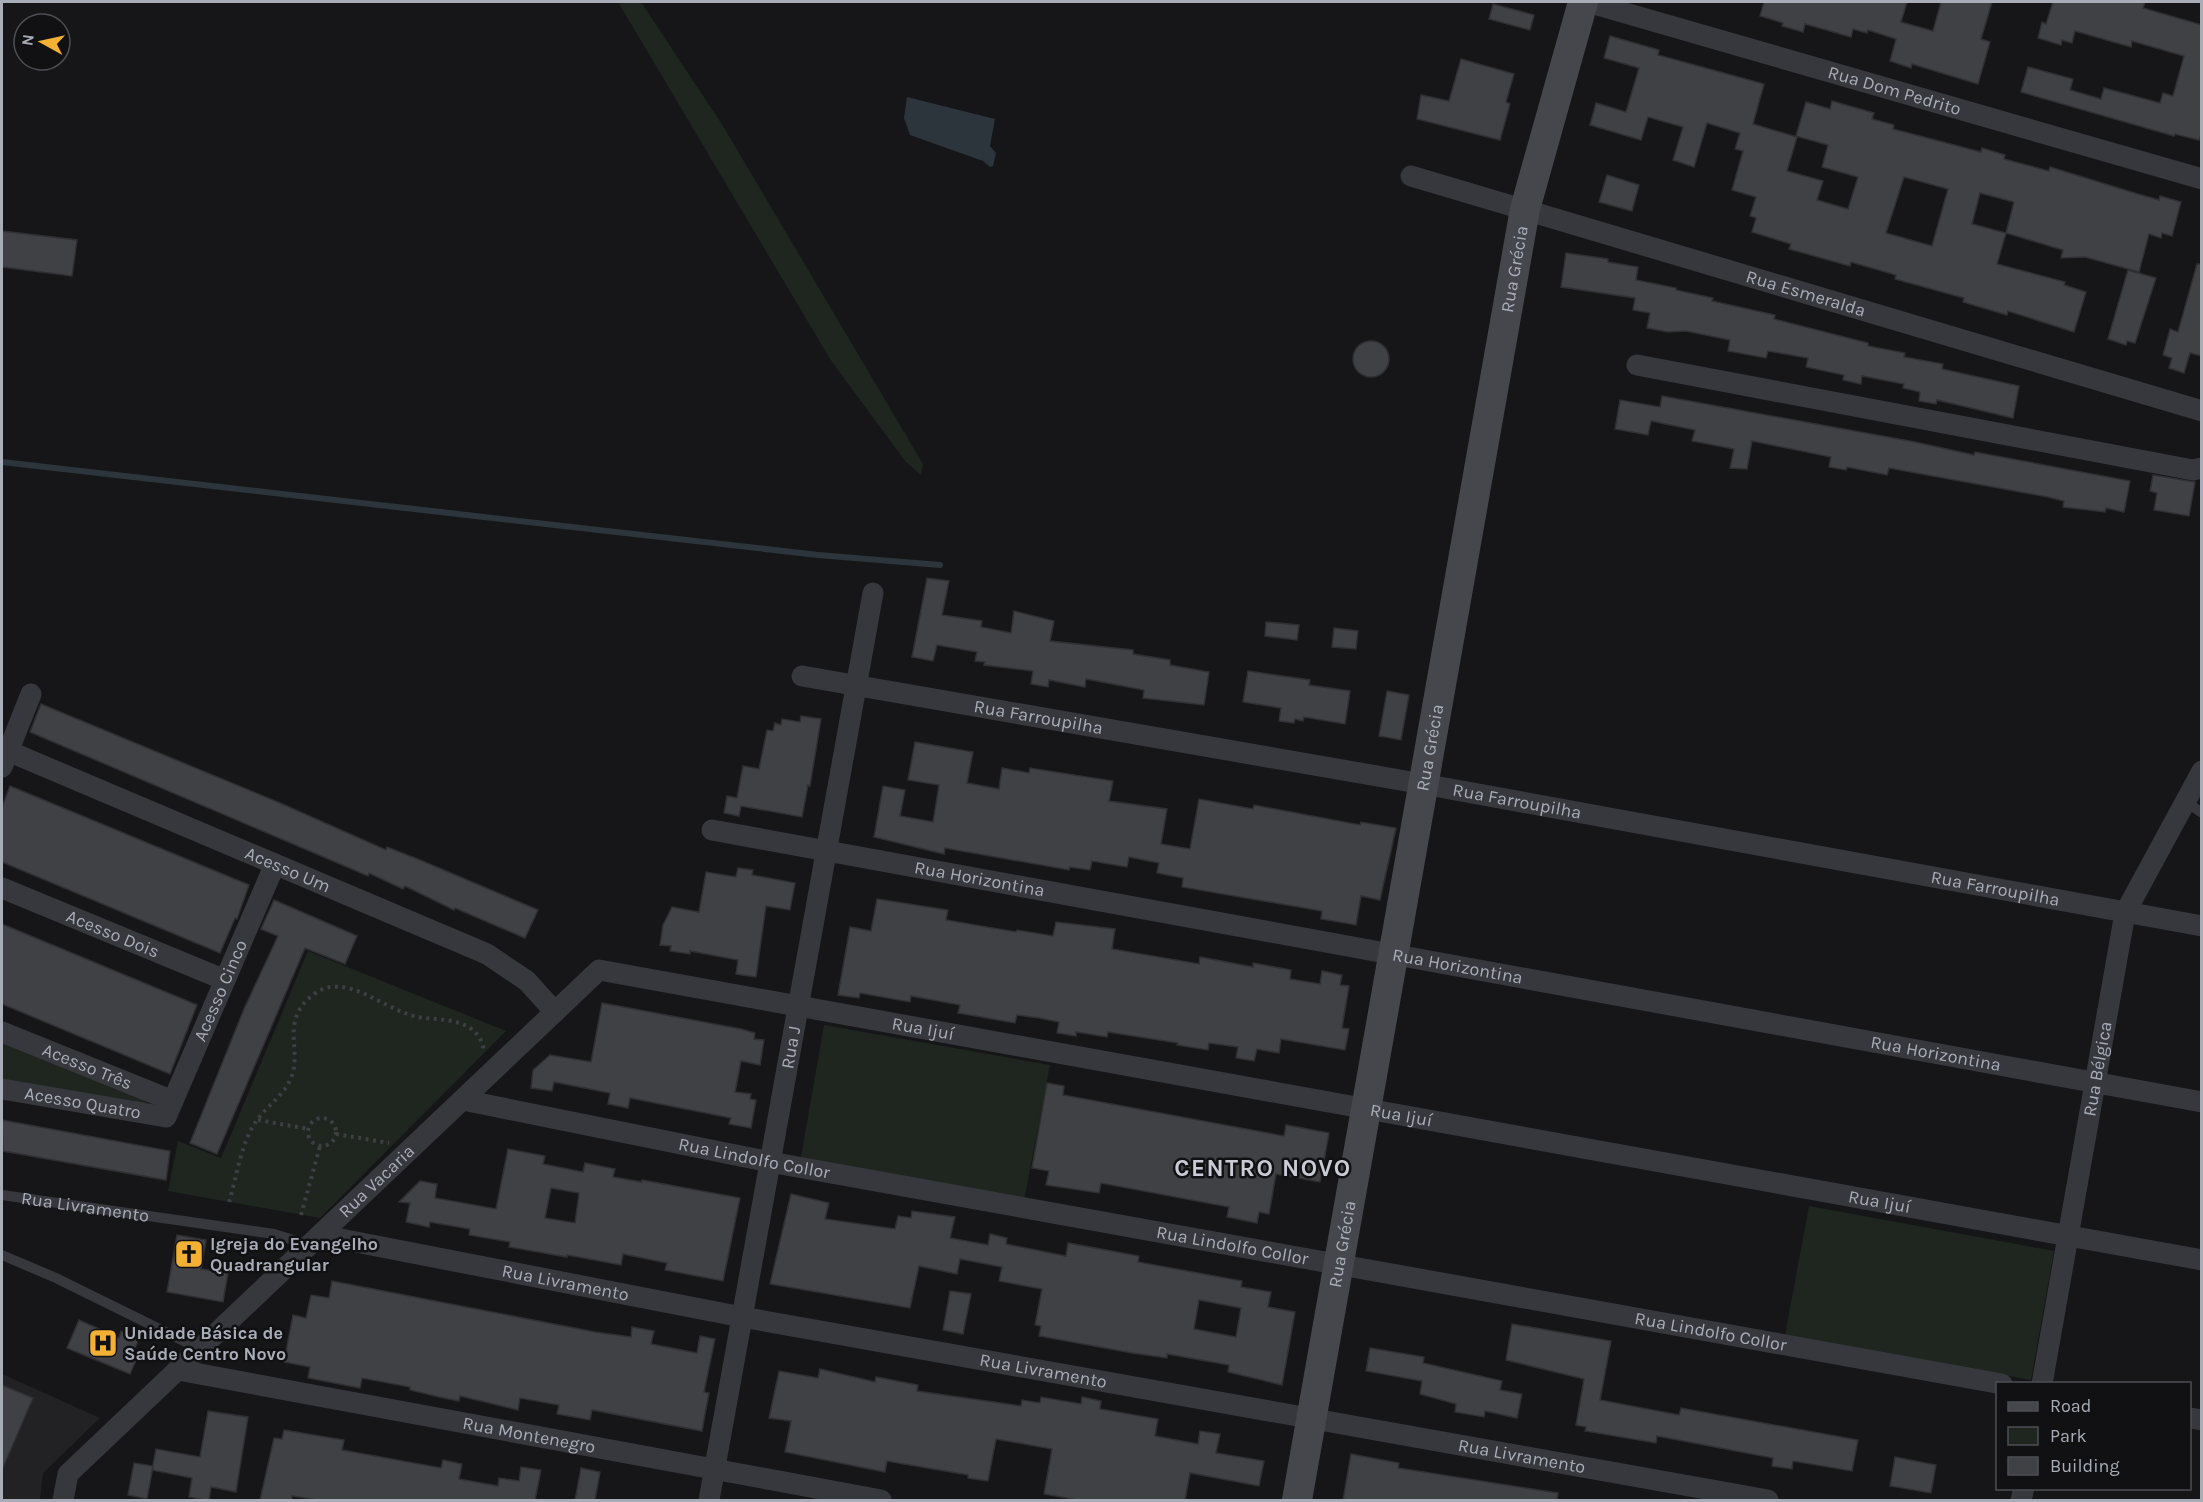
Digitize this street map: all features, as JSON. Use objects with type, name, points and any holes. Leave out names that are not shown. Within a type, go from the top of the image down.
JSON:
[{"type":"main road","name":"Rua Grécia","points":[[1297,1500],[1525,209],[1585,2]]},
{"type":"street","name":"Rua Dom Pedrito","points":[[1585,2],[2202,180]]},
{"type":"street","name":"Rua Esmeralda","points":[[1411,176],[2202,411]]},
{"type":"street","points":[[1637,365],[2182,468],[2202,468]]},
{"type":"street","name":"Rua J","points":[[709,1500],[873,593]]},
{"type":"street","name":"Rua Farroupilha","points":[[802,676],[1423,784],[2202,926]]},
{"type":"street","points":[[5,759],[31,694]]},
{"type":"street","name":"Acesso Um","points":[[5,759],[275,864],[487,954],[527,981],[555,1012]]},
{"type":"street","name":"Rua Bélgica","points":[[2042,1382],[2125,913],[2193,807],[2202,771]]},
{"type":"street","name":"Rua Horizontina","points":[[712,830],[2202,1102]]},
{"type":"street","name":"Acesso Cinco","points":[[169,1109],[275,864]]},
{"type":"street","name":"Acesso Dois","points":[[2,888],[225,980]]},
{"type":"street","name":"Rua Ijuí","points":[[599,970],[2202,1260]]},
{"type":"street","name":"Rua Vacaria","points":[[63,1500],[68,1474],[599,970]]},
{"type":"street","name":"Acesso Três","points":[[2,1032],[169,1109]]},
{"type":"street","name":"Acesso Quatro","points":[[2,1089],[169,1109]]},
{"type":"street","name":"Rua Lindolfo Collor","points":[[463,1100],[770,1162],[1996,1382]]},
{"type":"street","name":"Rua Livramento","points":[[315,1240],[1768,1500]]},
{"type":"street","name":"Rua Montenegro","points":[[178,1370],[881,1500]]},
{"type":"lane","name":"Rua Livramento","points":[[2,1195],[315,1240]]},
{"type":"lane","points":[[2,1255],[56,1278],[200,1349]]},
{"type":"path","points":[[229,1202],[249,1132],[285,1090],[292,1075],[294,1022],[300,1007],[312,994],[330,987],[358,991],[410,1016],[449,1020],[477,1031],[483,1039],[484,1053]]},
{"type":"path","points":[[325,1118],[335,1125],[336,1134],[332,1143],[320,1146],[310,1138],[309,1129],[314,1121],[325,1118]]},
{"type":"path","points":[[257,1120],[309,1129]]},
{"type":"path","points":[[336,1134],[393,1144]]},
{"type":"path","points":[[301,1215],[320,1146]]},
{"type":"shaded area","points":[[907,97],[995,119],[990,146],[996,153],[993,166],[990,167],[983,161],[910,135],[904,118]]},
{"type":"shaded area","points":[[2,1374],[100,1418],[43,1473],[40,1500],[2,1500]]},
{"type":"green space","points":[[618,2],[641,2],[723,126],[923,464],[921,475],[905,461],[830,359]]},
{"type":"green space","points":[[308,951],[506,1031],[320,1218],[168,1191],[178,1141],[221,1158]]},
{"type":"green space","points":[[824,1025],[1050,1065],[1024,1201],[801,1157]]},
{"type":"green space","points":[[2,1041],[148,1099],[144,1106],[2,1080]]},
{"type":"green space","points":[[1809,1206],[2054,1251],[2031,1380],[1785,1335]]},
{"type":"building","points":[[1764,2],[1907,2],[1901,22],[1933,31],[1941,2],[1992,2],[1981,39],[1990,42],[1978,84],[1912,64],[1911,68],[1890,61],[1896,39],[1868,30],[1867,33],[1853,29],[1851,37],[1805,24],[1803,32],[1782,26],[1783,23],[1760,16]]},
{"type":"building","points":[[2053,2],[2145,2],[2143,8],[2202,25],[2202,133],[2199,140],[2175,134],[2174,136],[2021,92],[2028,67],[2073,79],[2070,90],[2101,99],[2104,88],[2160,103],[2163,93],[2173,96],[2184,56],[2132,41],[2131,47],[2075,31],[2072,43],[2062,40],[2061,45],[2038,38],[2042,22],[2046,24]]},
{"type":"building","points":[[1493,4],[1534,15],[1530,30],[1489,19]]},
{"type":"building","points":[[1610,36],[1659,50],[1658,55],[1764,84],[1753,124],[1797,137],[1787,171],[1823,181],[1817,200],[1848,209],[1858,177],[1822,167],[1828,145],[1796,136],[1806,102],[1830,109],[1832,101],[1874,113],[1872,119],[1894,125],[1893,129],[1981,152],[1982,148],[2005,155],[2004,159],[2049,171],[2050,167],[2159,200],[2160,196],[2181,202],[2172,236],[2162,233],[2161,238],[2149,234],[2139,272],[2085,257],[2061,258],[2063,250],[2006,233],[1997,264],[2065,282],[2064,285],[2086,292],[2074,332],[2008,311],[2007,315],[1963,302],[1964,298],[1895,279],[1896,275],[1851,262],[1850,266],[1789,249],[1791,244],[1752,232],[1756,218],[1750,216],[1756,197],[1732,190],[1743,151],[1735,149],[1740,133],[1707,123],[1694,167],[1673,160],[1683,127],[1648,117],[1641,140],[1590,125],[1596,103],[1626,112],[1639,68],[1604,58]],"holes":[[[1904,177],[1948,189],[1932,246],[1886,233]],[[1980,193],[2014,202],[2006,233],[1972,224]]]},
{"type":"building","points":[[1461,59],[1514,74],[1506,102],[1510,104],[1500,140],[1417,119],[1421,95],[1449,101]]},
{"type":"building","points":[[1607,175],[1639,185],[1632,211],[1599,202]]},
{"type":"building","points":[[2,231],[77,240],[72,276],[2,267]]},
{"type":"building","points":[[1566,253],[1608,259],[1608,262],[1638,267],[1636,280],[1676,288],[1676,290],[1713,298],[1712,301],[1775,315],[1774,319],[1868,343],[1868,346],[1905,353],[1904,357],[1943,364],[1942,369],[2019,386],[2013,418],[1937,400],[1936,404],[1919,401],[1920,392],[1903,388],[1904,384],[1862,376],[1861,384],[1843,380],[1844,375],[1806,367],[1808,358],[1768,351],[1766,358],[1728,351],[1730,340],[1686,331],[1668,332],[1647,328],[1650,313],[1633,310],[1635,298],[1561,287]]},
{"type":"building","points":[[2197,264],[2202,264],[2202,356],[2190,353],[2184,373],[2169,368],[2172,358],[2163,355],[2170,329],[2178,332]]},
{"type":"building","points":[[2128,270],[2156,278],[2135,343],[2127,341],[2126,345],[2108,339]]},
{"type":"building","points":[[1371,341],[1383,347],[1389,359],[1383,371],[1371,377],[1359,371],[1353,359],[1359,347]]},
{"type":"building","points":[[1662,396],[1915,442],[1974,455],[1975,452],[2130,481],[2124,512],[2106,508],[2105,512],[2063,507],[2064,501],[2048,497],[1889,468],[1887,475],[1847,467],[1846,470],[1829,467],[1831,457],[1752,441],[1747,469],[1730,468],[1734,449],[1692,441],[1695,430],[1651,421],[1648,435],[1615,429],[1620,400],[1660,407]]},
{"type":"building","points":[[2153,475],[2195,482],[2189,516],[2154,510],[2157,493],[2150,491]]},
{"type":"building","points":[[927,578],[949,581],[942,615],[982,621],[981,627],[1011,633],[1014,611],[1054,621],[1050,641],[1133,650],[1133,654],[1170,660],[1170,665],[1209,672],[1204,705],[1143,698],[1144,690],[1086,679],[1085,687],[1049,680],[1048,687],[1031,684],[1033,671],[984,665],[985,662],[975,661],[977,652],[937,645],[933,661],[912,657]]},
{"type":"building","points":[[1266,622],[1299,625],[1297,640],[1265,636]]},
{"type":"building","points":[[1334,628],[1358,631],[1356,649],[1332,647]]},
{"type":"building","points":[[1248,671],[1310,680],[1309,685],[1350,691],[1345,724],[1304,717],[1303,721],[1295,719],[1294,723],[1279,721],[1281,708],[1243,702]]},
{"type":"building","points":[[1387,691],[1409,695],[1401,740],[1379,736]]},
{"type":"building","points":[[41,704],[280,803],[386,850],[387,847],[420,860],[538,910],[525,938],[455,908],[454,910],[405,886],[403,889],[369,873],[368,876],[30,732]]},
{"type":"building","points":[[801,716],[821,719],[810,786],[808,785],[802,817],[741,806],[739,816],[724,813],[727,796],[737,798],[743,766],[759,769],[767,730],[773,731],[775,723],[781,725],[782,719],[800,722]]},
{"type":"building","points":[[915,742],[973,752],[967,783],[999,789],[1002,768],[1029,773],[1030,768],[1113,781],[1109,801],[1167,809],[1161,844],[1190,849],[1199,799],[1253,809],[1254,805],[1360,825],[1361,822],[1396,828],[1380,900],[1361,896],[1356,925],[1321,919],[1322,911],[1182,887],[1183,878],[1157,873],[1159,863],[1129,857],[1127,867],[1092,861],[1090,870],[1070,867],[1069,870],[945,848],[944,854],[874,837],[883,786],[905,790],[900,816],[933,822],[939,785],[908,780]]},
{"type":"building","points":[[10,786],[249,885],[237,919],[235,918],[220,953],[2,862],[2,807]]},
{"type":"building","points":[[738,868],[753,870],[752,875],[795,883],[790,910],[766,906],[756,977],[736,974],[738,960],[690,951],[690,954],[670,951],[671,946],[660,945],[663,925],[672,907],[699,912],[706,872],[736,877]]},
{"type":"building","points":[[877,899],[948,910],[946,920],[1016,932],[1017,930],[1053,936],[1056,922],[1115,929],[1112,949],[1199,964],[1200,957],[1253,967],[1253,963],[1291,970],[1290,979],[1320,984],[1322,971],[1342,975],[1340,985],[1349,986],[1342,1028],[1349,1029],[1345,1050],[1281,1039],[1279,1053],[1257,1049],[1254,1061],[1236,1058],[1238,1047],[1209,1043],[1208,1050],[1108,1032],[1107,1037],[1076,1032],[1076,1036],[1057,1033],[1059,1022],[1039,1018],[1017,1015],[1015,1023],[958,1013],[960,1005],[911,996],[910,1002],[860,993],[859,998],[838,995],[850,927],[871,931]]},
{"type":"building","points":[[274,900],[357,936],[345,964],[305,948],[217,1154],[190,1143],[244,1009],[278,936],[261,929]]},
{"type":"building","points":[[2,924],[197,1005],[170,1074],[2,1004]]},
{"type":"building","points":[[602,1003],[741,1029],[755,1033],[754,1039],[764,1040],[760,1065],[741,1061],[735,1092],[751,1094],[750,1099],[756,1100],[751,1128],[729,1124],[731,1118],[630,1098],[628,1108],[608,1104],[610,1093],[554,1082],[552,1091],[531,1088],[533,1070],[550,1055],[591,1062]]},
{"type":"building","points":[[1047,1083],[1064,1086],[1063,1095],[1284,1136],[1286,1125],[1329,1133],[1320,1182],[1276,1174],[1269,1214],[1259,1212],[1257,1223],[1227,1217],[1229,1207],[1101,1183],[1099,1193],[1046,1185],[1049,1171],[1032,1168]]},
{"type":"building","points":[[2,1120],[170,1151],[166,1180],[3,1151]]},
{"type":"building","points":[[508,1149],[545,1156],[543,1164],[583,1172],[585,1163],[615,1169],[613,1177],[740,1198],[723,1281],[665,1270],[667,1263],[623,1254],[621,1265],[509,1247],[510,1242],[469,1235],[470,1229],[430,1222],[429,1227],[406,1222],[410,1203],[399,1202],[420,1181],[437,1184],[435,1198],[496,1209]],"holes":[[[551,1188],[579,1193],[575,1223],[545,1218]]]},
{"type":"building","points":[[791,1194],[829,1203],[825,1219],[895,1229],[898,1216],[911,1218],[912,1211],[955,1217],[950,1238],[988,1245],[990,1234],[1007,1238],[1006,1244],[1066,1256],[1068,1243],[1139,1256],[1138,1262],[1242,1281],[1241,1287],[1271,1292],[1268,1307],[1295,1312],[1282,1385],[1228,1372],[1229,1365],[1167,1354],[1167,1358],[1132,1353],[1039,1336],[1041,1326],[1035,1325],[1042,1289],[999,1281],[1002,1267],[960,1259],[957,1274],[919,1266],[910,1308],[770,1284]],"holes":[[[1199,1300],[1241,1308],[1236,1337],[1194,1329]]]},
{"type":"building","name":"Igreja do Evangelho Quadrangular","points":[[177,1235],[206,1240],[201,1269],[228,1273],[223,1302],[167,1292]]},
{"type":"building","points":[[332,1281],[595,1332],[631,1337],[632,1327],[654,1331],[651,1344],[697,1353],[700,1336],[715,1339],[704,1392],[709,1393],[702,1431],[592,1410],[590,1420],[557,1414],[559,1405],[520,1398],[518,1410],[460,1396],[459,1401],[439,1397],[410,1390],[410,1387],[362,1378],[360,1388],[308,1378],[310,1367],[284,1362],[293,1315],[306,1318],[311,1295],[329,1298]]},
{"type":"building","points":[[950,1291],[971,1294],[963,1334],[943,1330]]},
{"type":"building","name":"Unidade Básica de Saúde Centro Novo","points":[[79,1320],[119,1338],[121,1331],[139,1339],[132,1355],[137,1358],[130,1374],[67,1348]]},
{"type":"building","points":[[1512,1324],[1611,1341],[1600,1400],[1679,1415],[1681,1408],[1858,1440],[1852,1471],[1793,1461],[1792,1469],[1772,1466],[1773,1458],[1657,1436],[1656,1443],[1585,1431],[1586,1427],[1576,1425],[1584,1379],[1506,1360]]},
{"type":"building","points":[[1370,1348],[1424,1357],[1423,1363],[1502,1381],[1500,1390],[1522,1394],[1517,1418],[1485,1411],[1484,1417],[1455,1412],[1456,1404],[1420,1394],[1422,1381],[1366,1371]]},
{"type":"building","points":[[820,1369],[875,1382],[876,1377],[918,1385],[917,1391],[1021,1406],[1022,1400],[1040,1403],[1041,1397],[1081,1404],[1082,1397],[1101,1401],[1100,1409],[1158,1419],[1155,1436],[1198,1444],[1200,1431],[1220,1434],[1216,1453],[1264,1461],[1259,1486],[1190,1473],[1185,1500],[1077,1500],[1044,1494],[1052,1449],[996,1439],[988,1481],[968,1478],[968,1475],[887,1461],[885,1472],[785,1452],[791,1421],[769,1418],[779,1371],[818,1378]]},
{"type":"building","points":[[2,1385],[33,1398],[2,1470]]},
{"type":"building","points":[[208,1411],[248,1417],[236,1492],[211,1487],[209,1500],[205,1500],[189,1497],[192,1478],[152,1470],[156,1449],[200,1457]]},
{"type":"building","points":[[284,1430],[344,1440],[342,1450],[441,1468],[443,1460],[462,1464],[459,1479],[498,1486],[499,1478],[519,1481],[521,1467],[541,1470],[535,1500],[317,1500],[292,1496],[292,1500],[260,1500],[274,1438],[282,1439]]},
{"type":"building","points":[[1351,1454],[1399,1463],[1398,1468],[1558,1493],[1557,1500],[1343,1500]]},
{"type":"building","points":[[1895,1457],[1936,1465],[1931,1493],[1890,1486]]},
{"type":"building","points":[[134,1463],[153,1466],[147,1499],[128,1495]]},
{"type":"building","points":[[581,1468],[600,1472],[595,1500],[575,1500]]},
{"type":"waterway","points":[[2,462],[818,555],[940,565]]},
{"type":"place","name":"Igreja do Evangelho Quadrangular","points":[[189,1254]]},
{"type":"place","name":"Unidade Básica de Saúde Centro Novo","points":[[103,1343]]},
{"type":"district","name":"CENTRO NOVO","points":[[1263,1168]]}]
